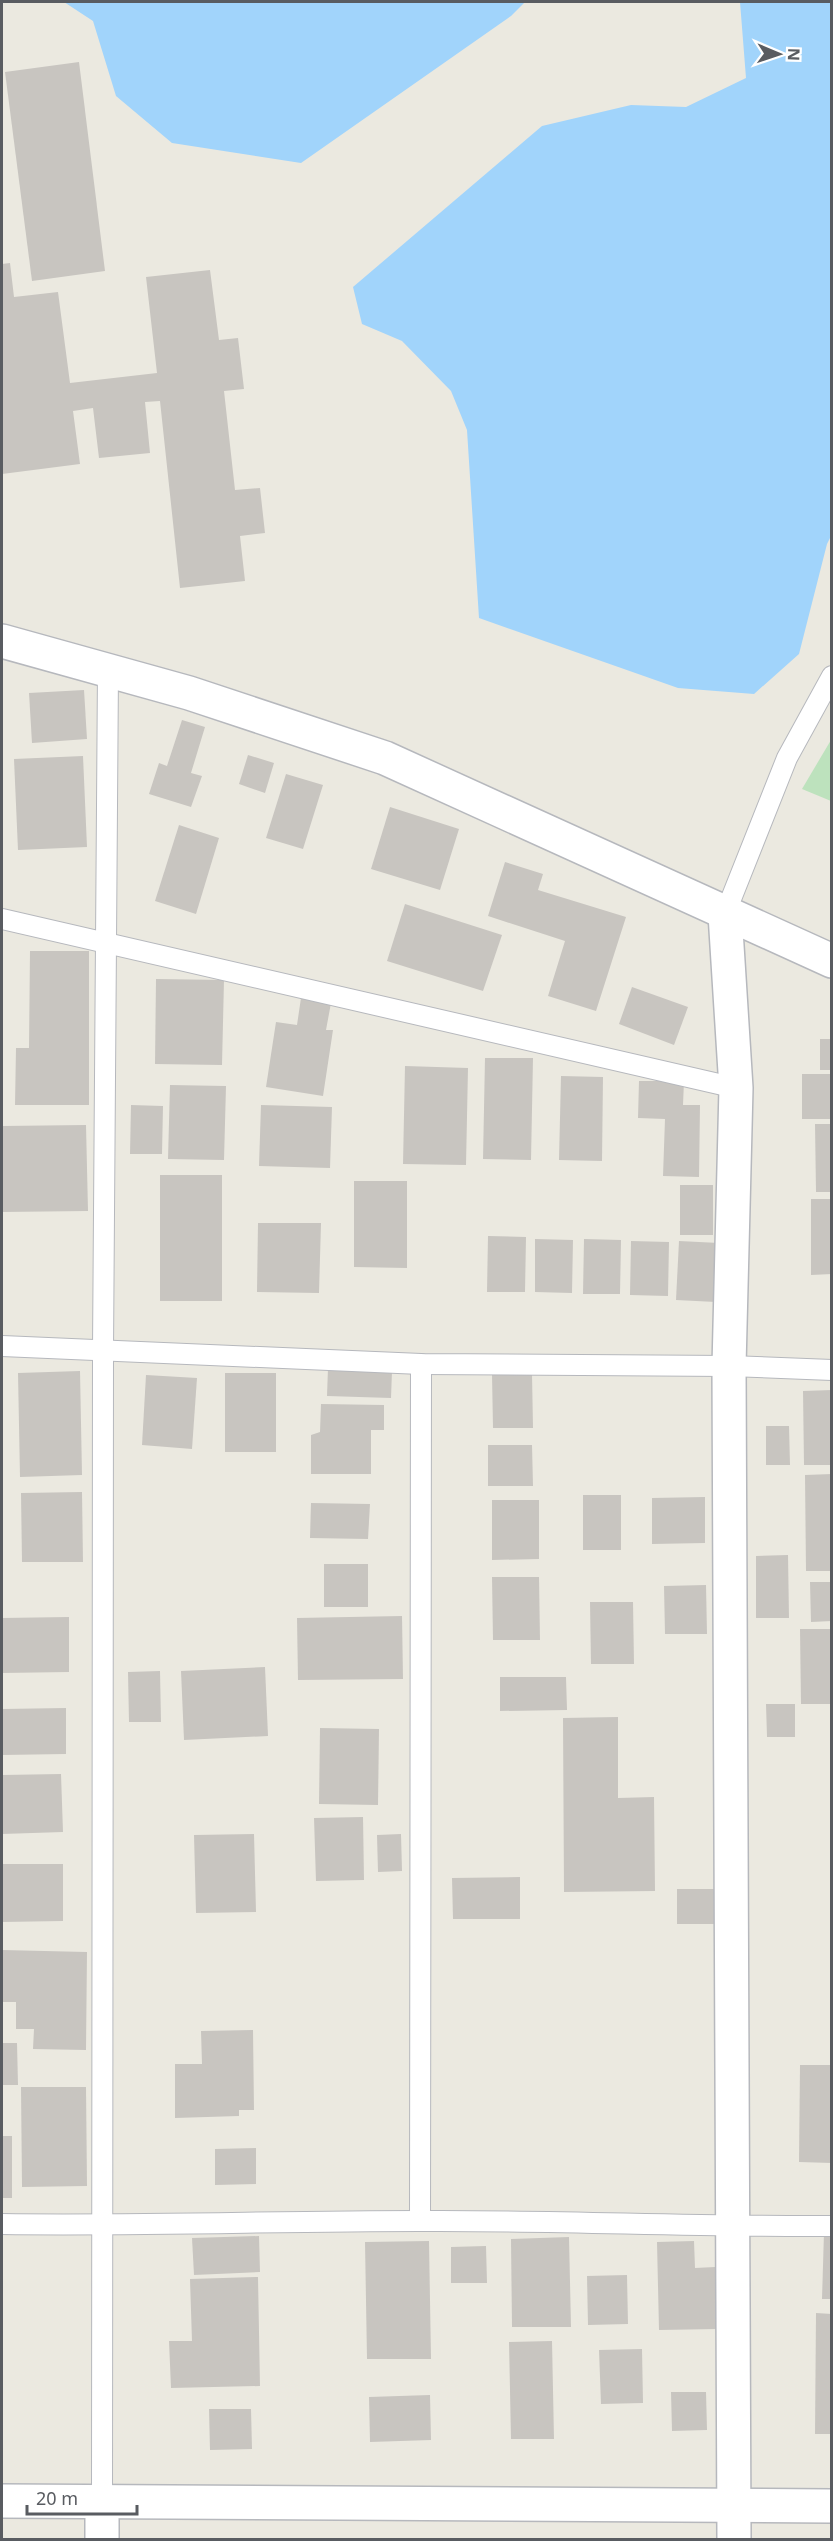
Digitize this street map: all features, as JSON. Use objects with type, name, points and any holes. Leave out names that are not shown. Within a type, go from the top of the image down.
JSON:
[{"type":"street","points":[[2,641],[189,693],[385,758],[831,961]]},
{"type":"street","points":[[725,914],[736,1088],[729,1366],[734,2540]]},
{"type":"street","points":[[102,2500],[102,2540]]},
{"type":"street","points":[[2,2501],[831,2506]]},
{"type":"lane","points":[[102,2500],[103,1350],[108,670]]},
{"type":"lane","points":[[725,914],[786,758],[831,676]]},
{"type":"lane","points":[[2,919],[736,1088]]},
{"type":"lane","points":[[2,1346],[420,1364],[729,1366],[831,1370]]},
{"type":"lane","points":[[420,1364],[420,2221]]},
{"type":"lane","points":[[2,2224],[420,2221],[831,2226]]},
{"type":"green space","points":[[831,740],[831,801],[802,789]]},
{"type":"water","points":[[64,2],[525,2],[511,16],[301,163],[172,143],[116,96],[93,21]]},
{"type":"water","points":[[740,2],[832,2],[831,536],[799,654],[754,694],[678,688],[479,618],[467,430],[451,391],[402,341],[362,324],[353,287],[542,126],[631,105],[686,107],[746,78]]},
{"type":"building","points":[[79,62],[105,271],[32,281],[5,72]]},
{"type":"building","points":[[10,263],[14,297],[58,292],[70,383],[157,373],[146,277],[210,270],[219,340],[238,338],[244,389],[224,391],[235,490],[260,488],[265,533],[240,536],[245,581],[180,588],[160,401],[145,402],[150,453],[99,458],[93,408],[73,411],[80,464],[2,474],[2,264]]},
{"type":"building","points":[[84,690],[87,739],[32,743],[29,693]]},
{"type":"building","points":[[182,720],[205,727],[191,773],[202,776],[191,807],[149,794],[159,763],[167,766]]},
{"type":"building","points":[[248,755],[274,763],[265,793],[239,784]]},
{"type":"building","points":[[83,756],[87,847],[18,850],[14,759]]},
{"type":"building","points":[[286,774],[323,785],[303,849],[266,838]]},
{"type":"building","points":[[390,807],[459,829],[440,890],[371,869]]},
{"type":"building","points":[[179,825],[219,838],[196,914],[155,901]]},
{"type":"building","points":[[505,862],[543,874],[538,890],[626,917],[596,1011],[548,996],[565,941],[488,916]]},
{"type":"building","points":[[405,904],[502,935],[483,991],[387,961]]},
{"type":"building","points":[[30,951],[89,951],[89,1105],[15,1105],[16,1048],[29,1048]]},
{"type":"building","points":[[156,979],[224,980],[222,1065],[155,1064]]},
{"type":"building","points":[[632,987],[688,1007],[674,1045],[619,1024]]},
{"type":"building","points":[[301,998],[331,1003],[326,1030],[333,1030],[323,1096],[266,1087],[276,1022],[297,1025]]},
{"type":"building","points":[[820,1039],[832,1039],[832,1070],[820,1070]]},
{"type":"building","points":[[485,1058],[533,1058],[531,1160],[483,1159]]},
{"type":"building","points":[[405,1066],[468,1068],[466,1165],[403,1164]]},
{"type":"building","points":[[802,1074],[832,1074],[832,1119],[802,1119]]},
{"type":"building","points":[[561,1076],[603,1077],[602,1161],[559,1160]]},
{"type":"building","points":[[639,1081],[684,1081],[683,1105],[700,1105],[699,1177],[663,1176],[665,1119],[638,1118]]},
{"type":"building","points":[[170,1085],[226,1086],[224,1160],[168,1159]]},
{"type":"building","points":[[131,1105],[163,1106],[162,1154],[130,1154]]},
{"type":"building","points":[[261,1105],[332,1107],[330,1168],[259,1166]]},
{"type":"building","points":[[815,1124],[832,1124],[832,1192],[816,1192]]},
{"type":"building","points":[[86,1125],[88,1211],[2,1212],[2,1126]]},
{"type":"building","points":[[160,1175],[222,1175],[222,1301],[160,1301]]},
{"type":"building","points":[[354,1181],[407,1181],[407,1268],[354,1267]]},
{"type":"building","points":[[680,1185],[713,1185],[713,1235],[680,1235]]},
{"type":"building","points":[[811,1199],[832,1199],[832,1274],[811,1275]]},
{"type":"building","points":[[258,1223],[321,1223],[319,1293],[257,1292]]},
{"type":"building","points":[[488,1236],[526,1237],[525,1292],[487,1292]]},
{"type":"building","points":[[535,1239],[573,1240],[572,1293],[535,1292]]},
{"type":"building","points":[[584,1239],[621,1240],[620,1294],[583,1294]]},
{"type":"building","points":[[631,1241],[669,1242],[668,1296],[630,1295]]},
{"type":"building","points":[[679,1241],[719,1243],[716,1302],[676,1300]]},
{"type":"building","points":[[328,1368],[392,1371],[391,1398],[327,1396]]},
{"type":"building","points":[[80,1371],[82,1475],[20,1477],[18,1373]]},
{"type":"building","points":[[225,1373],[276,1373],[276,1452],[225,1452]]},
{"type":"building","points":[[492,1374],[532,1374],[533,1428],[493,1428]]},
{"type":"building","points":[[146,1375],[197,1378],[192,1449],[142,1445]]},
{"type":"building","points":[[832,1390],[832,1465],[804,1465],[803,1391]]},
{"type":"building","points":[[321,1404],[384,1405],[384,1430],[371,1430],[371,1474],[311,1474],[311,1435],[320,1432]]},
{"type":"building","points":[[766,1426],[789,1426],[790,1465],[766,1465]]},
{"type":"building","points":[[488,1445],[532,1445],[533,1486],[488,1486]]},
{"type":"building","points":[[832,1474],[832,1571],[806,1571],[805,1475]]},
{"type":"building","points":[[82,1492],[83,1562],[22,1562],[21,1493]]},
{"type":"building","points":[[583,1495],[621,1495],[621,1550],[583,1550]]},
{"type":"building","points":[[705,1497],[705,1543],[652,1544],[652,1498]]},
{"type":"building","points":[[492,1500],[539,1500],[539,1559],[492,1560]]},
{"type":"building","points":[[311,1503],[370,1504],[368,1539],[310,1538]]},
{"type":"building","points":[[788,1555],[789,1618],[756,1618],[756,1556]]},
{"type":"building","points":[[324,1564],[368,1564],[368,1607],[324,1607]]},
{"type":"building","points":[[492,1577],[539,1577],[540,1640],[493,1640]]},
{"type":"building","points":[[810,1582],[832,1582],[832,1621],[811,1622]]},
{"type":"building","points":[[706,1585],[707,1634],[665,1634],[664,1586]]},
{"type":"building","points":[[590,1602],[633,1602],[634,1664],[591,1664]]},
{"type":"building","points":[[402,1616],[403,1679],[298,1680],[297,1618]]},
{"type":"building","points":[[69,1617],[69,1672],[2,1673],[2,1618]]},
{"type":"building","points":[[800,1629],[832,1629],[832,1704],[801,1704]]},
{"type":"building","points":[[265,1667],[268,1736],[184,1740],[181,1671]]},
{"type":"building","points":[[160,1671],[161,1722],[129,1722],[128,1672]]},
{"type":"building","points":[[500,1677],[566,1677],[567,1710],[500,1711]]},
{"type":"building","points":[[766,1704],[795,1704],[795,1737],[767,1737]]},
{"type":"building","points":[[66,1708],[66,1754],[2,1755],[2,1709]]},
{"type":"building","points":[[618,1717],[618,1798],[654,1797],[655,1891],[564,1892],[563,1718]]},
{"type":"building","points":[[320,1728],[379,1729],[378,1805],[319,1804]]},
{"type":"building","points":[[61,1774],[63,1832],[2,1834],[2,1775]]},
{"type":"building","points":[[363,1817],[364,1880],[316,1881],[314,1818]]},
{"type":"building","points":[[254,1834],[256,1912],[196,1913],[194,1835]]},
{"type":"building","points":[[401,1834],[402,1871],[378,1872],[377,1835]]},
{"type":"building","points":[[2,1864],[63,1864],[63,1921],[2,1922]]},
{"type":"building","points":[[520,1877],[520,1919],[453,1919],[452,1878]]},
{"type":"building","points":[[677,1889],[718,1889],[718,1924],[677,1924]]},
{"type":"building","points":[[2,1950],[87,1952],[86,2050],[33,2049],[34,2029],[16,2029],[16,2002],[2,2002]]},
{"type":"building","points":[[253,2030],[254,2110],[239,2110],[239,2116],[175,2118],[175,2064],[202,2064],[201,2031]]},
{"type":"building","points":[[2,2043],[17,2043],[18,2085],[2,2085]]},
{"type":"building","points":[[800,2065],[832,2065],[832,2163],[799,2162]]},
{"type":"building","points":[[21,2087],[86,2087],[87,2186],[22,2187]]},
{"type":"building","points":[[2,2136],[12,2136],[12,2198],[2,2198]]},
{"type":"building","points":[[256,2148],[256,2184],[215,2185],[215,2149]]},
{"type":"building","points":[[824,2232],[832,2232],[832,2299],[822,2299]]},
{"type":"building","points":[[259,2236],[260,2272],[194,2275],[192,2238]]},
{"type":"building","points":[[569,2237],[571,2327],[512,2327],[511,2239]]},
{"type":"building","points":[[429,2241],[431,2359],[367,2359],[365,2242]]},
{"type":"building","points":[[694,2241],[695,2268],[715,2267],[717,2329],[659,2330],[657,2242]]},
{"type":"building","points":[[486,2246],[487,2283],[451,2283],[451,2247]]},
{"type":"building","points":[[627,2275],[628,2324],[588,2325],[587,2276]]},
{"type":"building","points":[[258,2277],[260,2386],[171,2388],[169,2341],[192,2341],[190,2279]]},
{"type":"building","points":[[816,2313],[832,2314],[832,2434],[815,2434]]},
{"type":"building","points":[[552,2341],[554,2439],[511,2439],[509,2342]]},
{"type":"building","points":[[642,2349],[643,2403],[601,2404],[599,2350]]},
{"type":"building","points":[[671,2392],[706,2392],[707,2430],[672,2431]]},
{"type":"building","points":[[430,2395],[431,2440],[370,2442],[369,2397]]},
{"type":"building","points":[[209,2409],[251,2409],[252,2449],[210,2450]]}]
